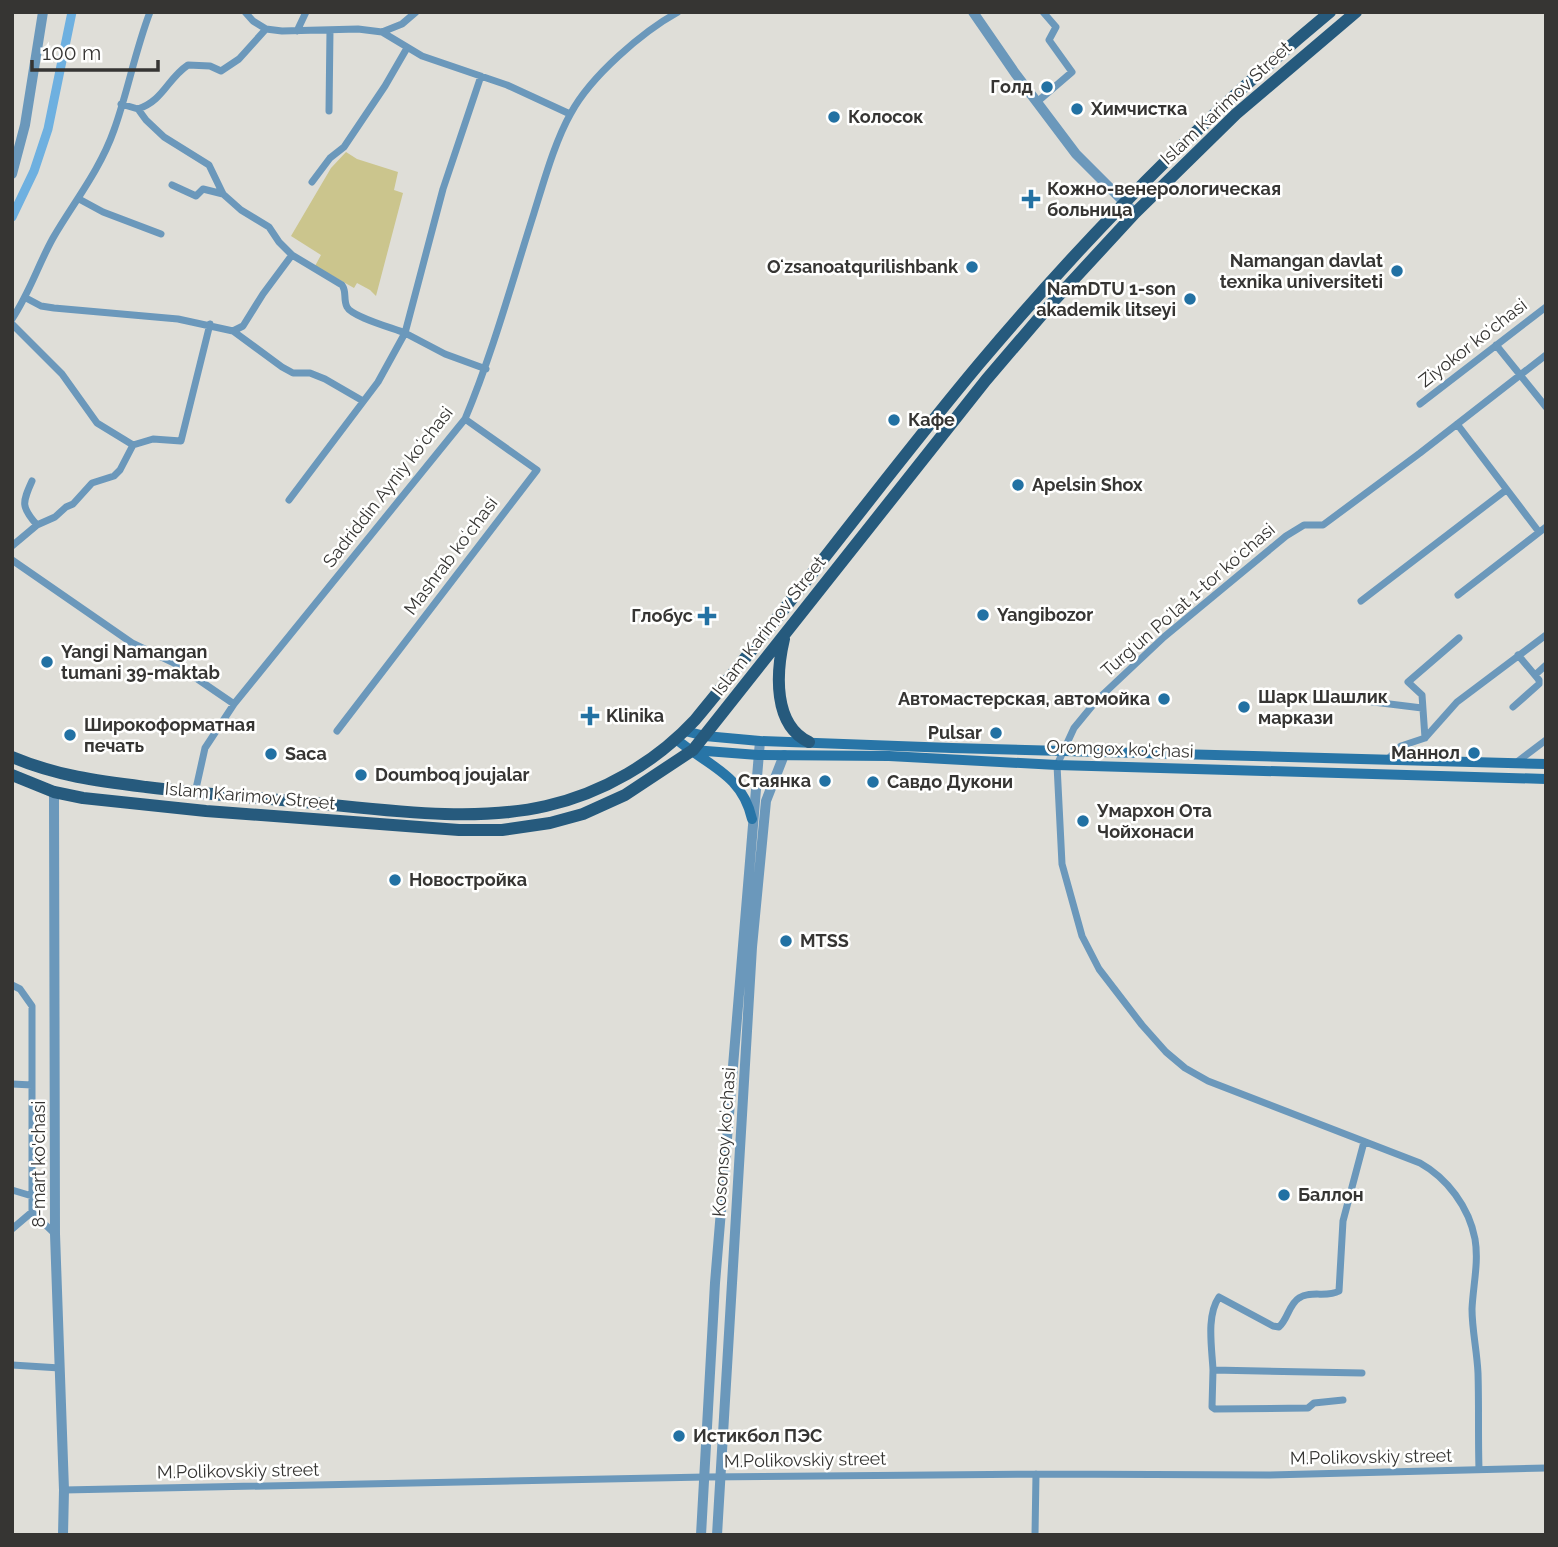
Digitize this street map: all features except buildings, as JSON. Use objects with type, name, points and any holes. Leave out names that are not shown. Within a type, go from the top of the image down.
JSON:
[{"type":"main road","name":"Islam Karimov Street","points":[[12,757],[42,770],[75,778],[195,793],[457,814],[547,806],[589,793],[623,777],[681,735],[978,365],[1123,202],[1237,92],[1330,12]]},
{"type":"main road","name":"Islam Karimov Street","points":[[12,775],[54,792],[83,798],[206,811],[459,830],[502,830],[550,823],[583,814],[625,795],[693,750],[986,380],[1135,213],[1236,114],[1356,12]]},
{"type":"main road","points":[[785,632],[780,668],[782,704],[791,729],[809,742]]},
{"type":"main road","name":"Oromgox ko‘chasi","points":[[681,735],[760,741],[1546,764]]},
{"type":"main road","points":[[681,735],[693,750],[733,780],[745,797],[752,819]]},
{"type":"main road","name":"Oromgox ko‘chasi","points":[[693,750],[758,755],[889,756],[1057,765],[1546,779]]},
{"type":"street","points":[[12,174],[24,125],[43,12]]},
{"type":"street","points":[[133,445],[97,423],[62,374],[12,322],[52,240],[101,161],[150,12]]},
{"type":"street","points":[[245,12],[266,29],[297,32],[366,29],[382,32],[422,56],[507,85],[570,114]]},
{"type":"street","points":[[297,32],[306,12]]},
{"type":"street","points":[[382,32],[402,24],[416,12]]},
{"type":"street","name":"Sadriddin Ayniy koʻchasi","points":[[195,793],[205,748],[234,704],[465,419],[486,369],[547,170],[570,114],[622,53],[678,12]]},
{"type":"street","points":[[973,12],[1076,154],[1135,213]]},
{"type":"street","points":[[1037,102],[1072,72],[1049,40],[1056,27],[1044,12]]},
{"type":"street","points":[[138,109],[153,103],[174,76],[188,65],[211,66],[221,71],[229,67],[266,29]]},
{"type":"street","points":[[329,111],[330,30]]},
{"type":"street","points":[[312,181],[330,158],[344,147],[407,48]]},
{"type":"street","points":[[289,500],[378,382],[405,333],[443,189],[481,76]]},
{"type":"street","points":[[121,104],[138,109],[164,136],[209,165],[223,194],[241,210],[270,227],[278,242],[292,255],[342,285],[346,292],[345,303],[352,313],[486,369]]},
{"type":"street","points":[[172,185],[196,196],[203,189],[223,194]]},
{"type":"street","points":[[79,199],[103,212],[161,234]]},
{"type":"street","points":[[233,331],[243,326],[292,255]]},
{"type":"street","points":[[26,298],[41,306],[210,324],[233,331],[293,373],[310,373],[325,379],[363,401]]},
{"type":"street","name":"Ziyokor koʻchasi","points":[[1420,404],[1546,307]]},
{"type":"street","points":[[12,546],[37,525],[73,505],[92,483],[114,476],[124,464],[133,445],[153,439],[181,441],[210,324]]},
{"type":"street","points":[[1496,345],[1546,407]]},
{"type":"street","name":"Turgʻun Poʻlat 1-tor koʻchasi","points":[[1057,765],[1074,728],[1123,674],[1247,568],[1304,525],[1323,525],[1546,355]]},
{"type":"street","name":"Mashrab koʻchasi","points":[[337,732],[537,470],[465,419]]},
{"type":"street","points":[[1457,425],[1506,490],[1543,530],[1458,595]]},
{"type":"street","points":[[32,481],[24,505],[37,525]]},
{"type":"street","points":[[1361,601],[1506,490]]},
{"type":"street","points":[[12,560],[132,643],[174,663],[234,704]]},
{"type":"street","points":[[1388,759],[1401,746],[1425,737],[1457,702],[1546,635]]},
{"type":"street","points":[[1425,737],[1422,695],[1408,682],[1459,638]]},
{"type":"street","points":[[1513,707],[1539,684],[1535,674],[1518,655]]},
{"type":"street","points":[[1535,674],[1546,665]]},
{"type":"street","points":[[1341,698],[1422,708]]},
{"type":"street","points":[[1517,763],[1546,740]]},
{"type":"street","name":"Kosonsoy koʻchasi","points":[[701,1535],[717,1258],[760,741]]},
{"type":"street","name":"Kosonsoy koʻchasi","points":[[717,1535],[755,907],[766,801],[784,755]]},
{"type":"street","points":[[1489,762],[1489,777]]},
{"type":"street","points":[[1057,765],[1062,864],[1082,936],[1099,969],[1166,1052],[1185,1068],[1208,1081],[1420,1163],[1435,1171],[1450,1186],[1469,1220],[1475,1238],[1472,1310],[1478,1373],[1479,1469]]},
{"type":"street","name":"8-mart ko'chasi","points":[[54,792],[55,1234],[64,1490],[63,1535]]},
{"type":"street","points":[[12,985],[27,996],[33,1006],[32,1212],[55,1234]]},
{"type":"street","points":[[12,1084],[32,1085]]},
{"type":"street","points":[[1343,1400],[1314,1403],[1308,1408],[1212,1407],[1213,1313],[1219,1297],[1279,1327],[1284,1323],[1294,1302],[1301,1296],[1333,1294],[1339,1291],[1343,1221],[1364,1142]]},
{"type":"street","points":[[12,1190],[32,1196]]},
{"type":"street","points":[[12,1229],[32,1212]]},
{"type":"street","points":[[12,1365],[60,1368]]},
{"type":"street","points":[[1213,1370],[1362,1373]]},
{"type":"street","name":"M.Polikovskiy street","points":[[64,1490],[705,1477],[1269,1475],[1546,1468]]},
{"type":"street","points":[[1035,1535],[1036,1474]]},
{"type":"shaded area","points":[[346,152],[357,159],[398,172],[394,190],[403,193],[376,296],[357,283],[354,288],[315,266],[321,255],[291,236],[331,168]]},
{"type":"waterway","points":[[12,217],[34,171],[48,129],[72,12]]},
{"type":"place","name":"Голд","points":[[1047,87]]},
{"type":"place","name":"Химчистка","points":[[1077,109]]},
{"type":"place","name":"Колосок","points":[[834,117]]},
{"type":"place","name":"Кожно-венерологическая больница","points":[[1031,199]]},
{"type":"place","name":"Oʻzsanoatqurilishbank","points":[[972,267]]},
{"type":"place","name":"Namangan davlat texnika universiteti","points":[[1397,271]]},
{"type":"place","name":"NamDTU 1-son akademik litseyi","points":[[1190,299]]},
{"type":"place","name":"Кафе","points":[[894,420]]},
{"type":"place","name":"Apelsin Shox","points":[[1018,485]]},
{"type":"place","name":"Yangibozor","points":[[983,615]]},
{"type":"place","name":"Глобус","points":[[707,616]]},
{"type":"place","name":"Yangi Namangan tumani 39-maktab","points":[[47,662]]},
{"type":"place","name":"Автомастерская, автомойка","points":[[1164,699]]},
{"type":"place","name":"Шарк Шашлик маркази","points":[[1244,707]]},
{"type":"place","name":"Klinika","points":[[590,716]]},
{"type":"place","name":"Pulsar","points":[[996,733]]},
{"type":"place","name":"Широкоформатная печать","points":[[70,735]]},
{"type":"place","name":"Маннол","points":[[1474,753]]},
{"type":"place","name":"Saca","points":[[271,754]]},
{"type":"place","name":"Doumboq joujalar","points":[[361,775]]},
{"type":"place","name":"Стаянка","points":[[825,781]]},
{"type":"place","name":"Савдо Дукони","points":[[873,782]]},
{"type":"place","name":"Умархон Ота Чойхонаси","points":[[1083,821]]},
{"type":"place","name":"Новостройка","points":[[395,880]]},
{"type":"place","name":"MTSS","points":[[786,941]]},
{"type":"place","name":"Баллон","points":[[1284,1195]]},
{"type":"place","name":"Истикбол ПЭС","points":[[679,1436]]}]
